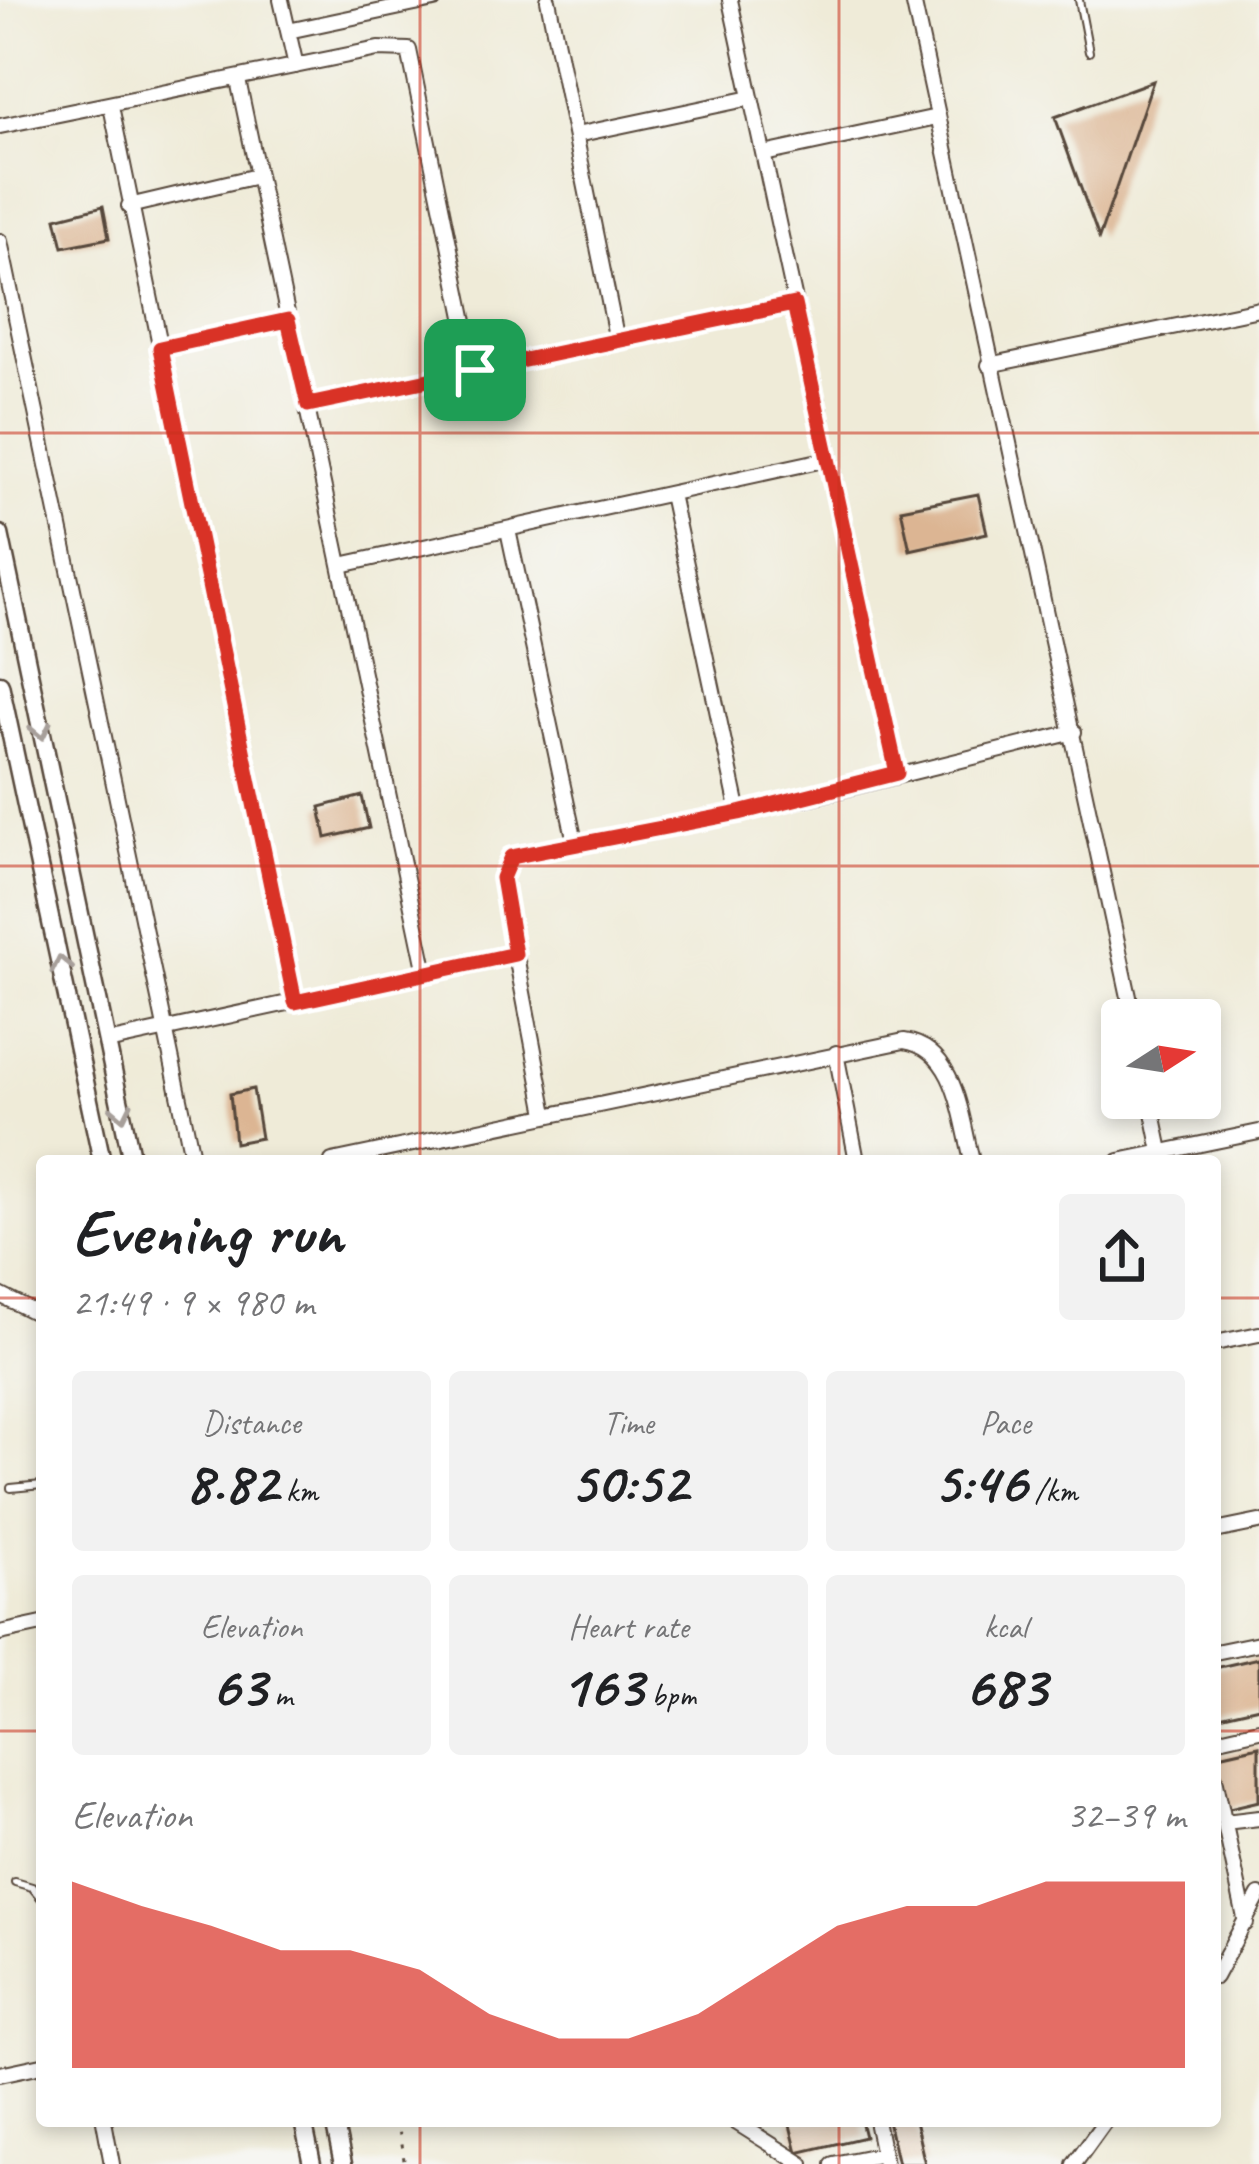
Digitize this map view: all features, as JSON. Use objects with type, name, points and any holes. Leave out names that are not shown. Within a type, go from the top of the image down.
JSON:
[{"type":"street","points":[[281,0],[296,66]]},
{"type":"street","points":[[288,32],[434,0]]},
{"type":"street","points":[[548,0],[617,341]]},
{"type":"street","points":[[730,0],[897,773]]},
{"type":"street","points":[[914,0],[1129,999]]},
{"type":"street","points":[[0,126],[393,46],[409,50],[475,370]]},
{"type":"street","points":[[238,80],[426,973]]},
{"type":"street","points":[[576,135],[752,98]]},
{"type":"street","points":[[111,106],[295,1002]]},
{"type":"street","points":[[764,154],[937,117]]},
{"type":"street","points":[[129,206],[257,176]]},
{"type":"street","points":[[0,241],[192,1155]]},
{"type":"street","points":[[308,405],[794,304]]},
{"type":"street","points":[[989,365],[1259,309]]},
{"type":"street","points":[[160,348],[288,320]]},
{"type":"street","points":[[341,565],[827,459]]},
{"type":"street","points":[[671,494],[739,813]]},
{"type":"street","points":[[508,530],[575,842]]},
{"type":"street","points":[[0,534],[131,1155]]},
{"type":"street","points":[[0,684],[101,1155]]},
{"type":"street","points":[[546,1114],[502,878],[505,864],[526,851],[739,813],[1074,733]]},
{"type":"street","points":[[107,1042],[515,954]]},
{"type":"street","points":[[359,1155],[904,1041],[935,1053],[945,1064],[970,1155]]},
{"type":"street","points":[[836,1053],[856,1155]]},
{"type":"street","points":[[1154,1119],[1162,1155]]},
{"type":"street","points":[[1170,1155],[1259,1132]]},
{"type":"street","points":[[0,1295],[36,1313]]},
{"type":"street","points":[[1221,1342],[1259,1334]]},
{"type":"street","points":[[1221,1530],[1259,1522]]},
{"type":"street","points":[[0,1633],[36,1625]]},
{"type":"street","points":[[1221,1651],[1259,1643]]},
{"type":"street","points":[[1221,1739],[1259,1730]]},
{"type":"street","points":[[1221,1804],[1246,1923]]},
{"type":"street","points":[[1225,1822],[1259,1818]]},
{"type":"street","points":[[1221,1967],[1259,1894]]},
{"type":"street","points":[[0,2074],[36,2066]]},
{"type":"street","points":[[105,2127],[112,2164]]},
{"type":"street","points":[[304,2127],[312,2164]]},
{"type":"street","points":[[335,2127],[344,2164]]},
{"type":"street","points":[[743,2127],[802,2164]]},
{"type":"street","points":[[833,2164],[884,2159],[877,2127]]},
{"type":"street","points":[[1074,2164],[1101,2127]]},
{"type":"lane","points":[[1078,0],[1089,52]]},
{"type":"lane","points":[[10,1488],[36,1486]]},
{"type":"lane","points":[[15,1882],[36,1892]]},
{"type":"path","points":[[397,2127],[405,2164]]},
{"type":"building","points":[[1153,81],[1099,238],[1055,117]]},
{"type":"building","points":[[103,206],[109,238],[63,247],[56,218]]},
{"type":"building","points":[[978,494],[987,533],[910,550],[901,509]]},
{"type":"building","points":[[362,796],[369,828],[326,838],[320,807]]},
{"type":"building","points":[[253,1089],[261,1138],[235,1143],[230,1094]]},
{"type":"building","points":[[1259,1658],[1259,1707],[1221,1716],[1221,1667]]},
{"type":"building","points":[[1259,1746],[1259,1801],[1225,1809],[1221,1755]]},
{"type":"building","points":[[790,2127],[862,2127],[865,2137],[797,2153]]},
{"type":"building","points":[[889,2127],[916,2127],[925,2164],[898,2164]]},
{"type":"route","points":[[794,304],[897,773],[739,813],[526,851],[511,857],[502,878],[515,954],[295,1002],[160,348],[288,320],[308,405],[475,370],[794,304]]}]
